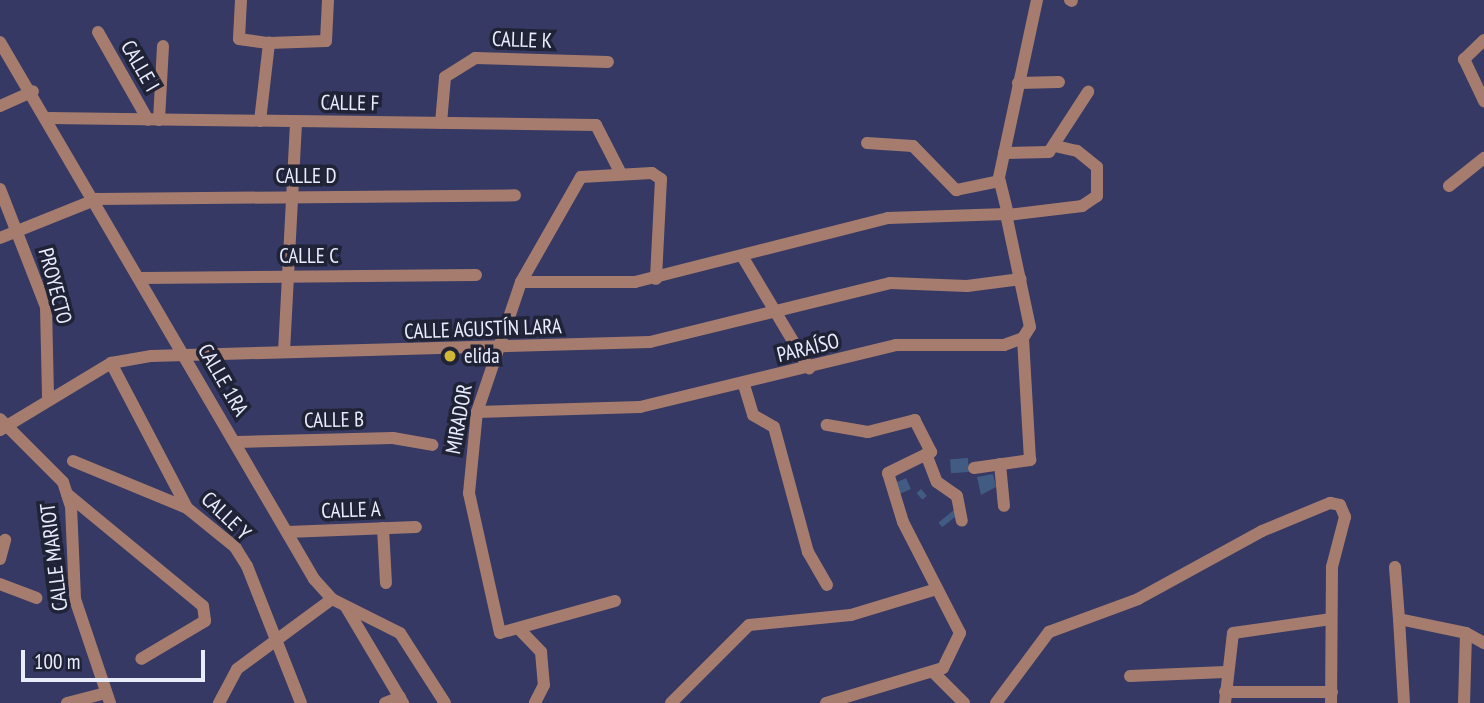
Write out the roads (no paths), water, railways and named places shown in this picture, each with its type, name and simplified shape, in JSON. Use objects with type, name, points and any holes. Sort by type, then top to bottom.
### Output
[{"type":"street","points":[[241,0],[239,39],[269,43],[326,41],[328,0]]},
{"type":"street","points":[[974,467],[1031,459],[1023,338],[1030,322],[1009,216],[999,181],[1037,0]]},
{"type":"street","name":"CALLE I","points":[[98,32],[154,120]]},
{"type":"street","points":[[1484,40],[1464,59],[1484,101]]},
{"type":"street","name":"CALLE 1RA","points":[[0,42],[33,91],[97,199],[287,532],[332,599],[400,633],[445,703]]},
{"type":"street","points":[[260,121],[269,43]]},
{"type":"street","points":[[154,120],[163,46]]},
{"type":"street","name":"CALLE K","points":[[441,123],[445,77],[475,58],[608,62]]},
{"type":"street","points":[[1018,83],[1059,82]]},
{"type":"street","points":[[0,106],[33,91]]},
{"type":"street","points":[[1004,153],[1045,153],[1055,146],[1088,92]]},
{"type":"street","name":"CALLE F","points":[[49,118],[596,125],[620,172]]},
{"type":"street","points":[[284,352],[285,275],[293,252],[296,121]]},
{"type":"street","points":[[867,143],[913,146],[956,190],[999,181]]},
{"type":"street","points":[[521,282],[656,279],[892,217],[1009,216],[1083,206],[1097,196],[1097,167],[1077,151],[1055,146]]},
{"type":"street","points":[[1449,186],[1484,158]]},
{"type":"street","name":"MIRADOR","points":[[519,629],[500,632],[469,493],[477,412],[494,349],[521,282],[581,177],[620,172],[652,173],[665,192],[656,279]]},
{"type":"street","name":"PROYECTO","points":[[0,189],[19,230],[46,307],[48,397]]},
{"type":"street","name":"CALLE D","points":[[97,199],[293,195],[515,195]]},
{"type":"street","points":[[0,238],[97,199]]},
{"type":"street","points":[[742,256],[809,368]]},
{"type":"street","name":"CALLE C","points":[[141,278],[476,275]]},
{"type":"street","name":"CALLE AGUSTÍN LARA","points":[[1,426],[111,363],[186,354],[494,349],[663,340],[898,282],[967,286],[1021,279]]},
{"type":"street","name":"PARAÍSO","points":[[477,412],[627,409],[744,385],[900,345],[972,350],[1023,338]]},
{"type":"street","name":"CALLE Y","points":[[111,363],[187,508],[247,566],[301,703]]},
{"type":"street","points":[[744,385],[754,415],[775,429],[808,551],[827,585]]},
{"type":"street","points":[[826,703],[943,668],[960,633],[954,612],[934,590],[888,473],[931,450],[914,420],[868,432],[827,425]]},
{"type":"street","name":"CALLE MARIOT","points":[[1,426],[51,466],[67,494],[75,599],[108,698]]},
{"type":"street","name":"CALLE B","points":[[236,442],[393,438],[432,445]]},
{"type":"street","points":[[926,454],[937,482],[957,496],[962,521]]},
{"type":"street","points":[[73,460],[187,508]]},
{"type":"street","points":[[1000,464],[1004,506]]},
{"type":"street","points":[[67,494],[203,606],[205,621],[141,659]]},
{"type":"street","points":[[996,703],[1049,632],[1138,599],[1262,531],[1330,503],[1340,505],[1345,517],[1332,568],[1331,698],[1225,697],[1227,640],[1241,629],[1331,619]]},
{"type":"street","name":"CALLE A","points":[[287,532],[416,527]]},
{"type":"street","points":[[383,528],[386,583]]},
{"type":"street","points":[[0,559],[5,540]]},
{"type":"street","points":[[1395,567],[1404,703]]},
{"type":"street","points":[[0,584],[36,598]]},
{"type":"street","points":[[671,703],[749,625],[851,615],[934,590]]},
{"type":"street","points":[[219,703],[237,669],[332,599]]},
{"type":"street","points":[[535,703],[544,685],[541,652],[519,629],[615,601]]},
{"type":"street","points":[[345,606],[401,700],[385,703]]},
{"type":"street","points":[[1399,619],[1466,633],[1484,643]]},
{"type":"street","points":[[1464,703],[1466,633]]},
{"type":"street","points":[[933,672],[964,703]]},
{"type":"street","points":[[1130,676],[1225,672]]},
{"type":"street","points":[[67,703],[108,698]]},
{"type":"place","name":"elida","points":[[450,356]]}]
